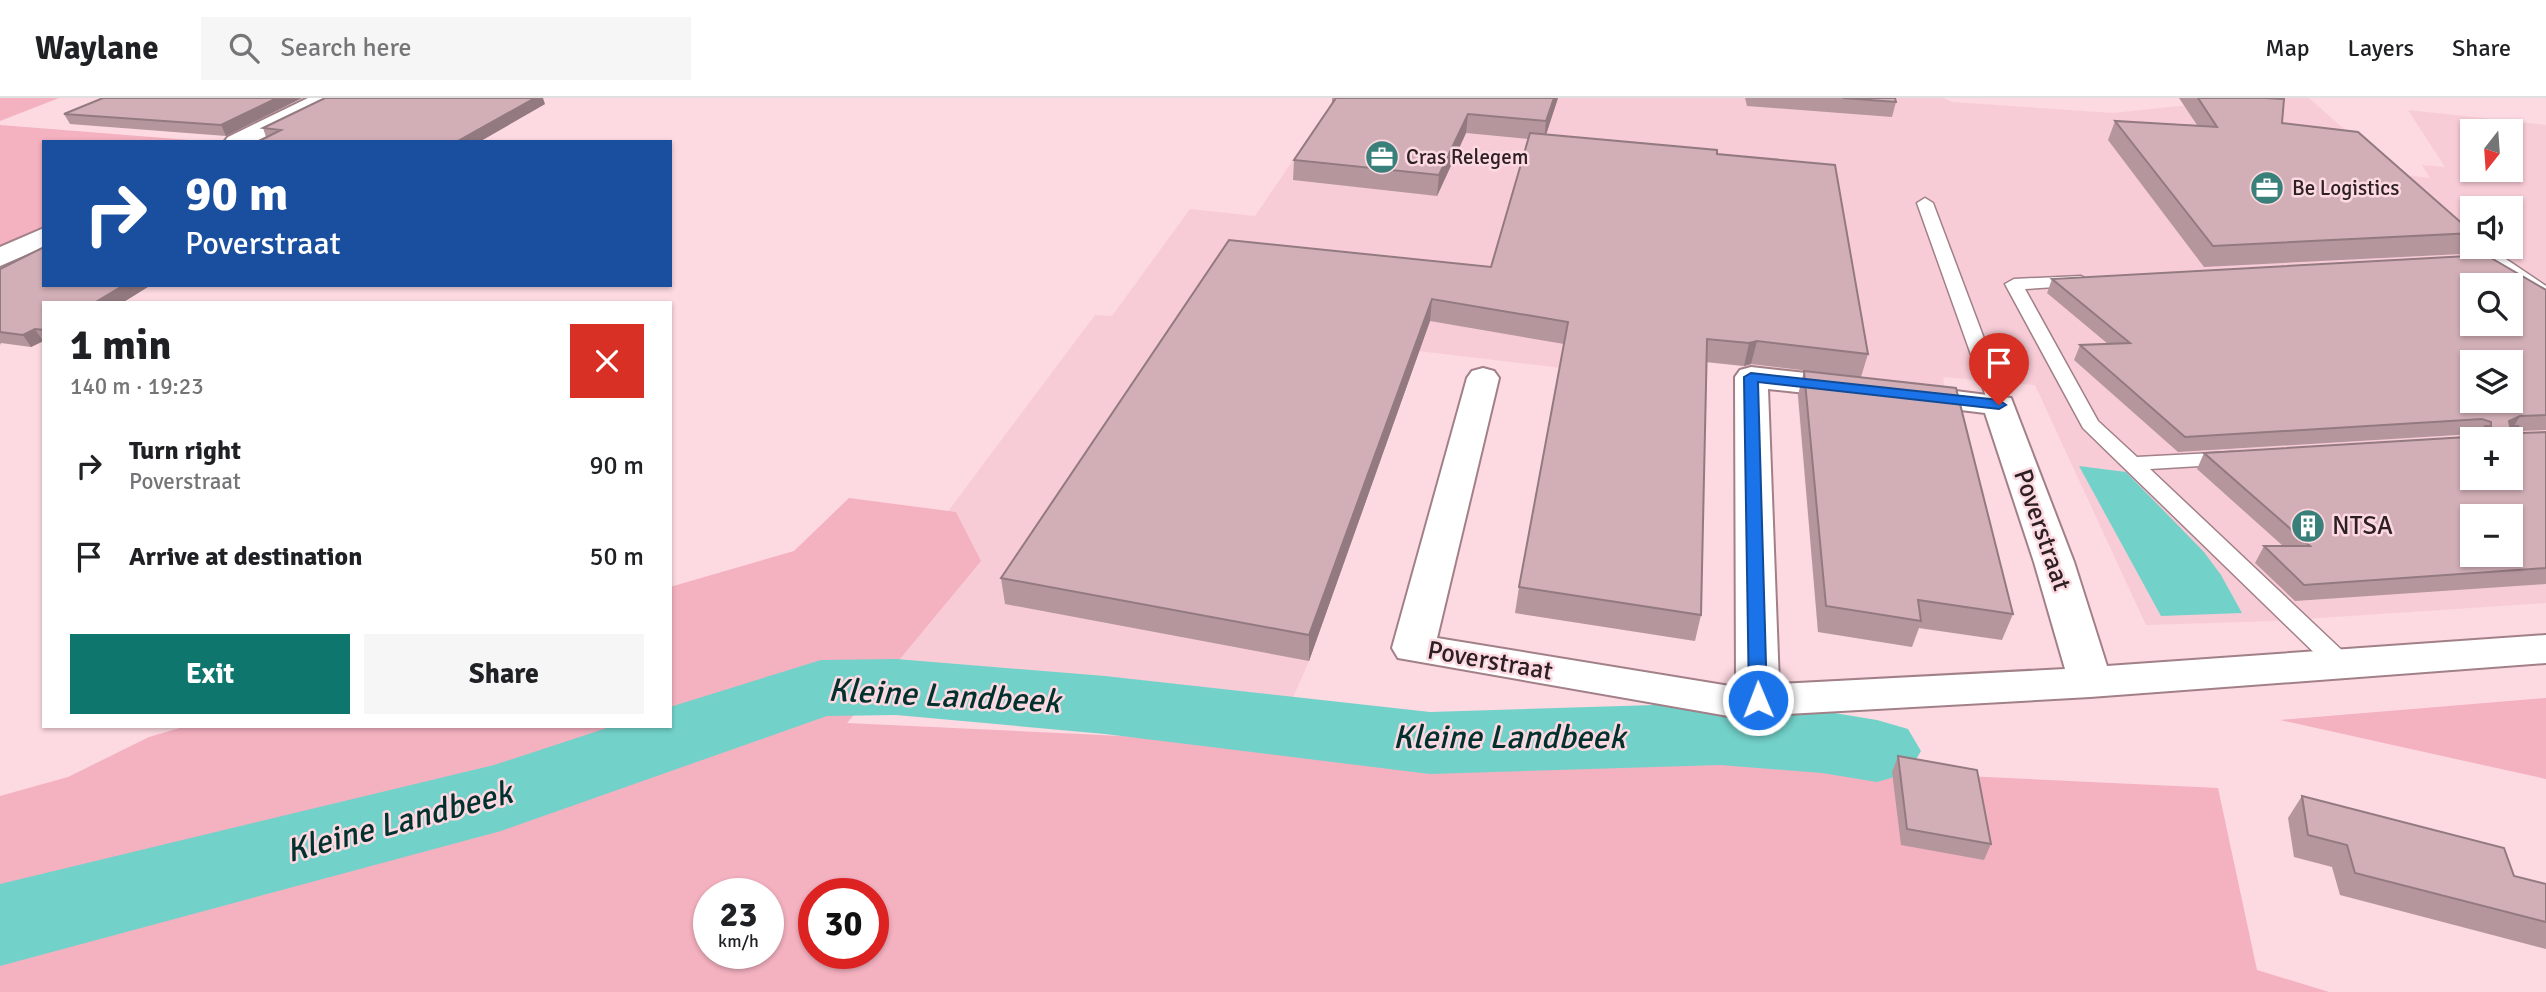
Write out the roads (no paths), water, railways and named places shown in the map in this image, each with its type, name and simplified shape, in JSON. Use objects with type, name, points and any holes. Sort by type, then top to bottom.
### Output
[{"type":"street","points":[[240,140],[326,98]]},
{"type":"street","points":[[0,258],[42,237]]},
{"type":"street","points":[[1758,700],[1751,377],[1999,405]]},
{"type":"street","name":"Poverstraat","points":[[1483,379],[1413,648],[1734,702],[2090,682],[2546,649]]},
{"type":"street","name":"Poverstraat","points":[[1999,405],[2057,572],[2090,682]]},
{"type":"lane","points":[[1926,203],[1999,405]]},
{"type":"lane","points":[[2445,262],[2500,260],[2546,294]]},
{"type":"lane","points":[[2097,280],[2014,284],[2090,424],[2339,662]]},
{"type":"lane","points":[[2131,464],[2254,456]]},
{"type":"water","points":[[2079,466],[2126,472],[2204,552],[2221,575],[2242,613],[2161,616]]},
{"type":"waterway","name":"Kleine Landbeek","points":[[0,925],[501,797],[821,688],[896,687],[1105,705],[1430,743],[1720,734],[1822,742],[1877,751]]},
{"type":"place","name":"Cras Relegem","points":[[1382,157]]},
{"type":"place","name":"Be Logistics","points":[[2267,188]]},
{"type":"place","name":"NTSA","points":[[2308,526]]}]
